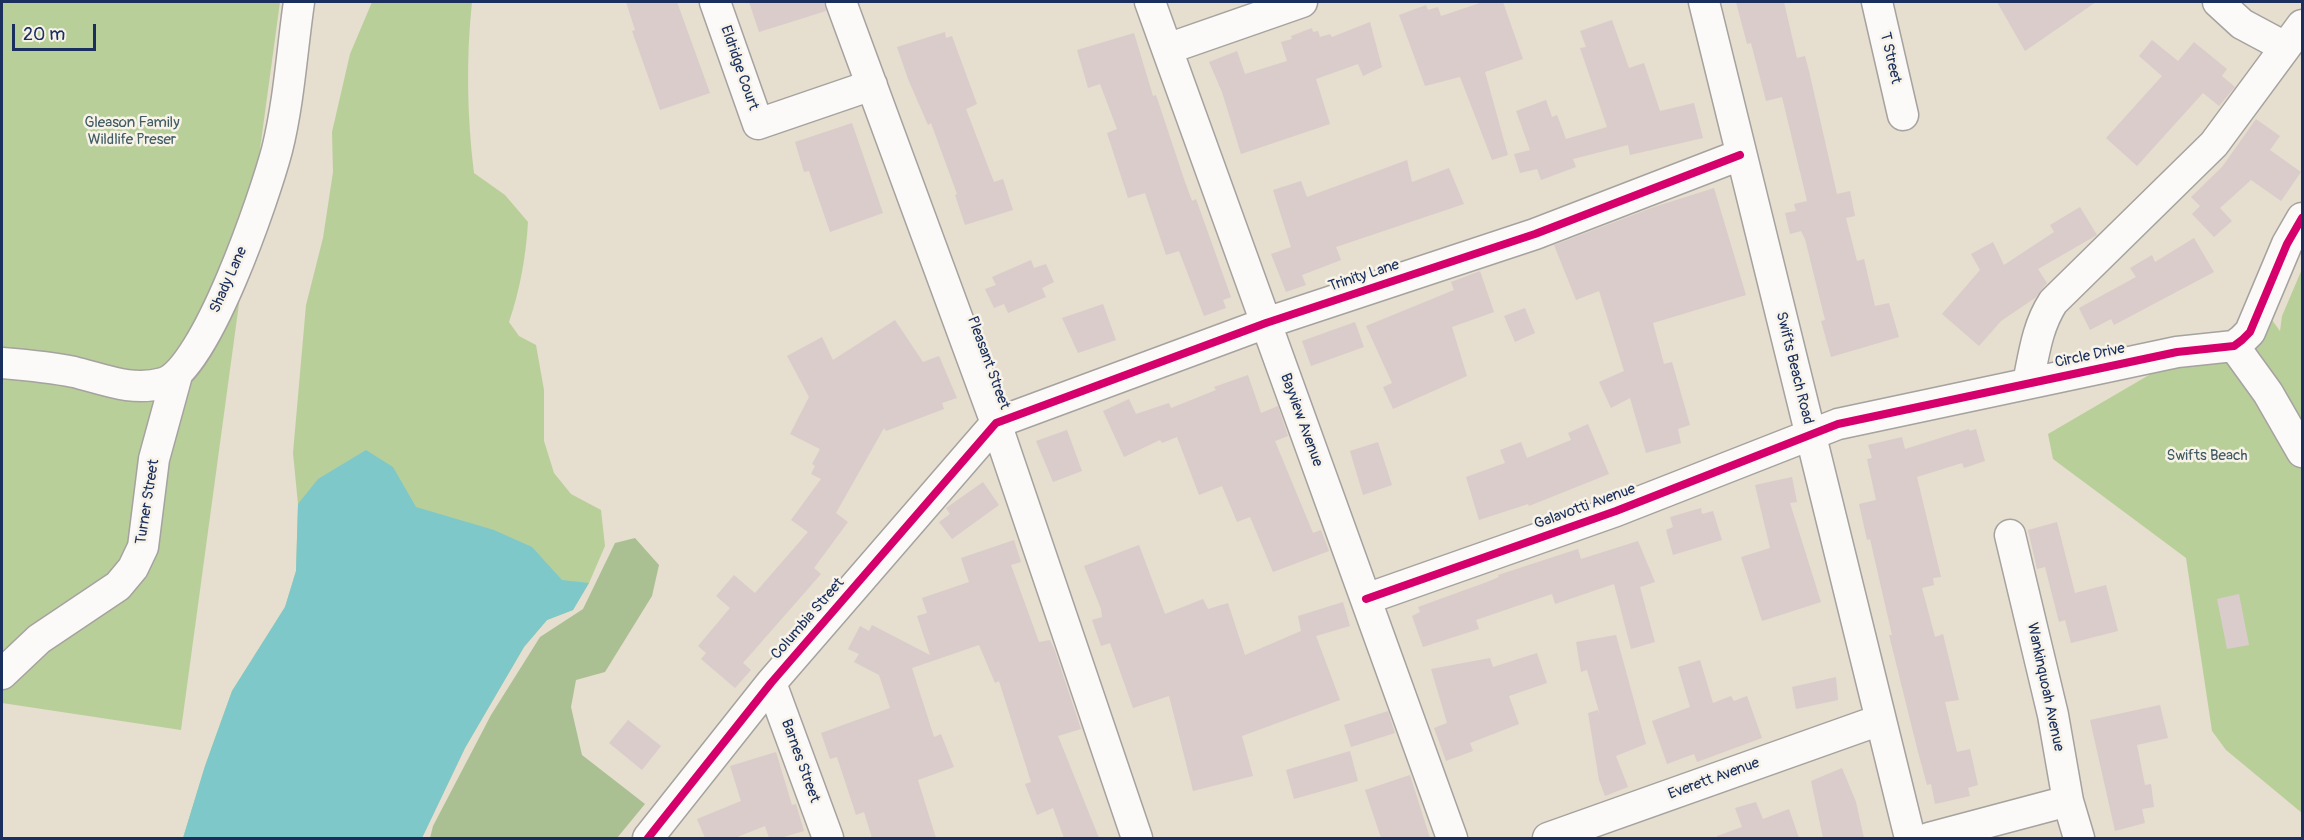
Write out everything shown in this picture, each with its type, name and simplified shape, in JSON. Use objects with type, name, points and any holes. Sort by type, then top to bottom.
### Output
[{"type":"street","name":"Shady Lane","points":[[177,375],[203,337],[260,211],[278,148],[298,2]]},
{"type":"street","name":"Eldridge Court","points":[[715,2],[758,124],[872,85]]},
{"type":"street","name":"Pleasant Street","points":[[842,2],[996,423],[1137,838]]},
{"type":"street","name":"Bayview Avenue","points":[[1150,2],[1452,838]]},
{"type":"street","points":[[1167,49],[1302,2]]},
{"type":"street","name":"Swifts Beach Road","points":[[1704,2],[1910,838]]},
{"type":"street","name":"T Street","points":[[1877,2],[1903,115]]},
{"type":"street","points":[[2218,2],[2242,24],[2294,36]]},
{"type":"street","name":"Circle Drive","points":[[2028,383],[2036,340],[2043,318],[2053,302],[2214,144],[2294,36]]},
{"type":"street","name":"Trinity Lane","points":[[996,423],[1266,323],[1535,234],[1740,155]]},
{"type":"street","points":[[2302,218],[2275,269],[2250,332],[2234,346],[2268,393],[2302,452]]},
{"type":"street","name":"Circle Drive","points":[[1811,435],[1838,424],[2028,383],[2196,349],[2234,346]]},
{"type":"street","points":[[2,363],[43,367],[128,385],[152,386],[177,375]]},
{"type":"street","name":"Turner Street","points":[[2,674],[33,643],[118,586],[133,568],[143,547],[154,459],[177,375]]},
{"type":"street","name":"Columbia Street","points":[[648,838],[771,683],[996,423]]},
{"type":"street","name":"Galavotti Avenue","points":[[1366,599],[1616,511],[1811,435]]},
{"type":"street","name":"Wankinquoah Avenue","points":[[2010,535],[2053,715],[2068,801],[2079,838]]},
{"type":"street","name":"Barnes Street","points":[[771,683],[828,838]]},
{"type":"street","name":"Everett Avenue","points":[[1548,838],[1881,720]]},
{"type":"street","points":[[1929,838],[2068,801]]},
{"type":"green space","name":"Gleason Family Wildlife Preser","points":[[2,2],[280,2],[181,730],[2,703]]},
{"type":"green space","points":[[372,2],[472,2],[468,88],[474,173],[505,195],[528,222],[522,273],[509,322],[519,336],[536,345],[544,390],[544,441],[554,473],[571,494],[601,510],[605,546],[589,583],[573,610],[547,620],[524,647],[465,748],[422,838],[183,838],[205,766],[232,691],[285,607],[296,571],[298,504],[293,453],[306,305],[323,238],[333,172],[332,132],[350,54]]},
{"type":"green space","name":"Swifts Beach","points":[[2302,269],[2302,813],[2226,750],[2212,731],[2186,558],[2053,459],[2048,434],[2161,368],[2264,332],[2272,320],[2280,331],[2282,316]]},
{"type":"green space","points":[[635,538],[659,565],[652,596],[605,672],[576,680],[571,707],[582,755],[645,804],[617,838],[430,838],[433,826],[491,715],[540,637],[583,609],[615,543]]},
{"type":"water","points":[[366,450],[393,467],[416,507],[494,530],[532,547],[562,580],[589,583],[573,610],[547,620],[524,647],[465,748],[422,838],[183,838],[205,766],[232,691],[285,607],[296,571],[298,504],[318,479]]},
{"type":"building","points":[[626,2],[677,2],[710,93],[660,110],[632,31],[635,30]]},
{"type":"building","points":[[749,2],[824,2],[826,11],[759,32]]},
{"type":"building","points":[[1483,2],[1503,2],[1523,59],[1485,72],[1508,155],[1492,160],[1460,77],[1425,86],[1399,15],[1426,5],[1428,10],[1438,7],[1441,16]]},
{"type":"building","points":[[1736,2],[1784,2],[1797,58],[1805,56],[1837,194],[1850,191],[1855,216],[1846,218],[1857,261],[1864,259],[1875,306],[1889,303],[1899,337],[1831,357],[1821,321],[1825,320],[1805,239],[1801,231],[1790,234],[1785,213],[1796,211],[1794,204],[1807,201],[1782,97],[1766,101],[1751,43],[1747,44]]},
{"type":"building","points":[[1997,2],[2096,2],[2025,51]]},
{"type":"building","points":[[1612,20],[1629,68],[1644,63],[1660,111],[1694,103],[1703,138],[1630,155],[1628,145],[1573,159],[1576,167],[1541,180],[1537,169],[1520,173],[1514,154],[1530,150],[1516,111],[1546,100],[1552,117],[1557,115],[1566,139],[1607,127],[1580,48],[1586,47],[1580,31]]},
{"type":"building","points":[[1370,22],[1382,67],[1363,76],[1358,64],[1316,79],[1330,124],[1241,154],[1222,92],[1209,62],[1237,51],[1245,74],[1287,61],[1281,42],[1292,39],[1291,36],[1312,28],[1313,32],[1318,31],[1320,37],[1330,34],[1332,37]]},
{"type":"building","points":[[945,32],[946,38],[952,36],[977,104],[966,109],[994,182],[1003,179],[1013,210],[965,225],[955,195],[957,194],[931,123],[928,125],[897,47]]},
{"type":"building","points":[[1134,33],[1153,96],[1156,95],[1192,201],[1196,199],[1231,297],[1223,300],[1226,308],[1204,316],[1179,251],[1166,255],[1145,193],[1128,198],[1107,133],[1117,129],[1100,84],[1088,88],[1077,50]]},
{"type":"building","points":[[2152,40],[2178,61],[2194,42],[2227,69],[2222,76],[2235,87],[2219,106],[2203,93],[2137,166],[2106,138],[2162,76],[2139,56]]},
{"type":"building","points":[[2256,119],[2280,136],[2270,150],[2301,172],[2281,201],[2251,180],[2220,208],[2232,221],[2214,237],[2192,214],[2200,206],[2191,197],[2222,167]]},
{"type":"building","points":[[852,123],[883,213],[830,232],[809,171],[804,172],[795,142]]},
{"type":"building","points":[[1407,160],[1412,182],[1449,168],[1464,204],[1336,247],[1341,260],[1302,275],[1306,285],[1286,292],[1271,254],[1291,247],[1273,190],[1301,181],[1307,197]]},
{"type":"building","points":[[1714,188],[1746,295],[1653,323],[1664,364],[1672,362],[1690,425],[1678,429],[1681,443],[1646,453],[1630,398],[1611,408],[1599,382],[1624,371],[1599,291],[1576,300],[1554,245],[1654,207]]},
{"type":"building","points":[[2080,207],[2097,235],[2038,269],[2047,283],[2035,298],[2001,321],[1979,346],[1942,314],[1980,270],[1971,254],[1993,242],[2004,265],[2054,232],[2050,225]]},
{"type":"building","points":[[2194,238],[2214,272],[2114,325],[2111,319],[2090,330],[2079,308],[2136,277],[2130,268],[2152,255],[2155,262]]},
{"type":"building","points":[[1031,260],[1034,268],[1046,264],[1054,282],[1042,288],[1046,297],[1008,313],[1004,304],[994,308],[985,289],[996,285],[992,277]]},
{"type":"building","points":[[1480,271],[1494,312],[1452,327],[1467,376],[1393,409],[1383,387],[1392,383],[1366,326],[1454,290],[1451,282]]},
{"type":"building","points":[[1103,304],[1116,340],[1078,353],[1062,318]]},
{"type":"building","points":[[1525,308],[1535,333],[1515,342],[1504,316]]},
{"type":"building","points":[[895,320],[923,362],[939,356],[957,398],[942,403],[944,409],[886,431],[884,428],[836,513],[848,522],[814,568],[821,574],[743,663],[751,670],[735,688],[701,659],[706,653],[698,646],[730,608],[716,596],[734,575],[755,593],[808,532],[791,520],[821,479],[811,474],[815,466],[812,464],[820,449],[790,434],[809,397],[787,356],[822,337],[833,360]]},
{"type":"building","points":[[1355,322],[1364,347],[1311,366],[1302,341]]},
{"type":"building","points":[[1248,375],[1261,413],[1278,406],[1288,436],[1275,441],[1313,533],[1321,530],[1329,551],[1273,572],[1250,517],[1237,522],[1222,486],[1199,495],[1177,437],[1162,443],[1160,440],[1124,457],[1103,411],[1129,399],[1136,414],[1169,403],[1171,408],[1216,390],[1214,387]]},
{"type":"building","points":[[1588,424],[1609,474],[1529,506],[1528,504],[1479,520],[1466,477],[1505,463],[1500,450],[1521,442],[1527,458],[1571,440],[1568,433]]},
{"type":"building","points":[[1969,429],[1970,431],[1976,429],[1985,461],[1964,468],[1962,463],[1917,477],[1941,577],[1933,578],[1934,585],[1922,588],[1935,637],[1943,634],[1959,700],[1945,702],[1957,752],[1970,749],[1978,785],[1968,788],[1970,796],[1935,804],[1931,784],[1927,785],[1918,752],[1889,635],[1892,635],[1870,539],[1867,540],[1859,504],[1876,500],[1867,459],[1872,458],[1868,445],[1902,437],[1905,449]]},
{"type":"building","points":[[1067,430],[1082,471],[1053,482],[1036,441]]},
{"type":"building","points":[[1378,442],[1392,485],[1363,495],[1350,451]]},
{"type":"building","points":[[1792,477],[1797,502],[1790,503],[1821,602],[1762,621],[1741,557],[1770,548],[1755,485]]},
{"type":"building","points":[[983,482],[999,505],[952,539],[939,522],[950,514],[946,508]]},
{"type":"building","points":[[1701,508],[1702,514],[1713,511],[1722,540],[1673,555],[1666,530],[1673,527],[1670,517]]},
{"type":"building","points":[[2057,522],[2075,593],[2106,585],[2118,631],[2071,643],[2065,620],[2059,622],[2045,567],[2037,569],[2028,530]]},
{"type":"building","points":[[1014,540],[1021,562],[1011,565],[1039,642],[1050,640],[1055,651],[1081,729],[1058,736],[1099,838],[1064,838],[1053,808],[1037,815],[1025,784],[1031,782],[999,681],[995,683],[979,645],[912,668],[934,737],[941,734],[954,767],[918,780],[936,838],[872,838],[864,812],[856,815],[837,757],[830,759],[821,733],[890,708],[879,675],[854,662],[859,654],[848,649],[860,626],[869,631],[872,625],[930,655],[917,616],[927,613],[922,598],[969,582],[961,558]]},
{"type":"building","points":[[1638,541],[1655,582],[1640,587],[1655,642],[1631,649],[1614,584],[1555,604],[1552,594],[1476,620],[1479,629],[1423,647],[1412,616],[1420,612],[1418,607],[1487,582],[1499,577],[1498,575],[1578,549],[1581,559]]},
{"type":"building","points":[[1139,545],[1165,614],[1203,599],[1208,609],[1228,603],[1245,655],[1301,631],[1298,616],[1343,602],[1350,626],[1316,636],[1340,700],[1242,736],[1253,776],[1193,791],[1169,696],[1133,708],[1110,643],[1101,646],[1092,620],[1102,617],[1101,609],[1084,566]]},
{"type":"building","points":[[2239,594],[2249,645],[2227,649],[2217,599]]},
{"type":"building","points":[[1616,635],[1646,744],[1616,756],[1628,787],[1605,796],[1599,780],[1588,713],[1598,710],[1600,715],[1587,670],[1581,672],[1576,642]]},
{"type":"building","points":[[1537,653],[1547,683],[1509,696],[1519,724],[1470,743],[1473,751],[1446,761],[1434,728],[1447,723],[1431,669],[1490,658],[1493,667]]},
{"type":"building","points":[[1700,660],[1713,703],[1731,696],[1734,701],[1747,696],[1762,738],[1697,762],[1694,754],[1667,764],[1652,721],[1690,707],[1678,667]]},
{"type":"building","points":[[1836,677],[1838,700],[1796,709],[1792,687]]},
{"type":"building","points":[[2160,705],[2168,738],[2137,745],[2145,785],[2151,784],[2154,807],[2142,809],[2145,823],[2115,831],[2090,720]]},
{"type":"building","points":[[1388,711],[1395,733],[1351,747],[1344,725]]},
{"type":"building","points":[[628,720],[661,746],[642,770],[609,743]]},
{"type":"building","points":[[1350,751],[1358,781],[1294,799],[1286,770]]},
{"type":"building","points":[[776,752],[792,805],[796,804],[804,831],[780,838],[769,838],[765,826],[735,838],[705,838],[697,819],[741,801],[730,766]]},
{"type":"building","points":[[1842,768],[1856,802],[1864,838],[1823,838],[1811,781]]},
{"type":"building","points":[[1410,775],[1430,838],[1381,838],[1365,790]]},
{"type":"building","points":[[1756,802],[1763,819],[1789,809],[1799,838],[1717,838],[1717,836],[1742,827],[1735,808]]},
{"type":"cycle path","points":[[648,838],[771,683],[996,423],[1266,323],[1535,234],[1740,155]]},
{"type":"cycle path","points":[[1366,599],[1616,511],[1838,424],[2177,352],[2234,346],[2250,332],[2287,244],[2302,218]]}]
